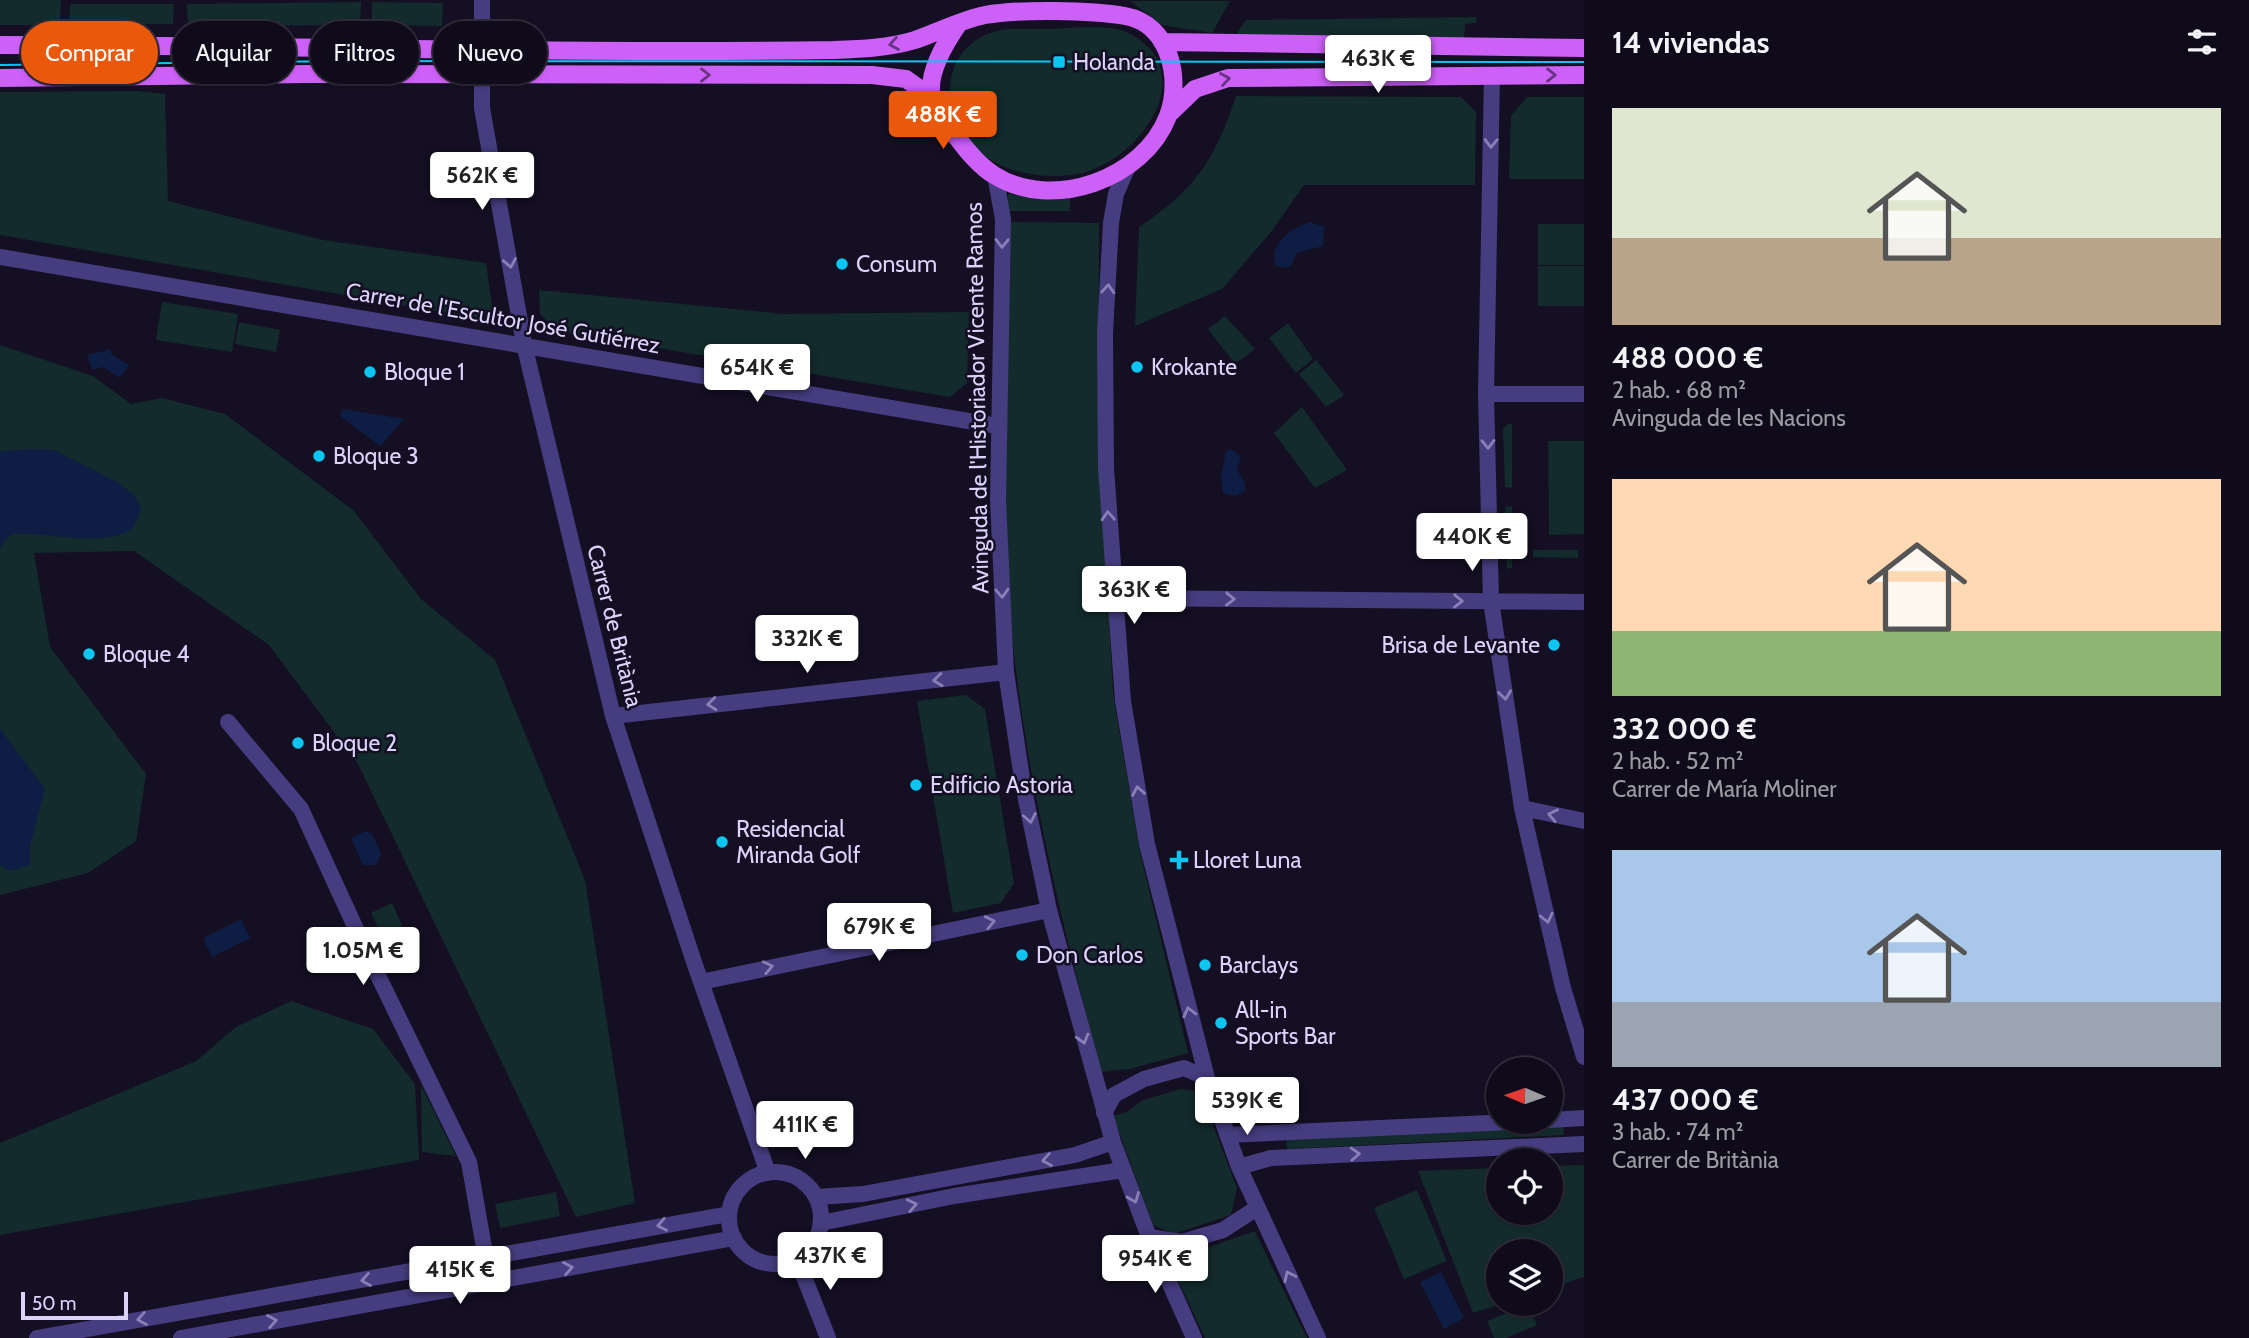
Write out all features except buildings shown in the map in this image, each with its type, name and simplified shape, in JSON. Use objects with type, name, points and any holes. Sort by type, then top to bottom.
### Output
[{"type":"main road","points":[[547,50],[872,48],[911,41],[959,23],[995,14],[1056,6],[1129,16],[1162,42],[1175,71],[1169,114]]},
{"type":"main road","points":[[931,97],[934,76],[944,46],[959,23]]},
{"type":"main road","points":[[1162,42],[1584,48]]},
{"type":"main road","points":[[0,45],[433,50]]},
{"type":"main road","points":[[0,78],[433,75]]},
{"type":"main road","points":[[547,75],[872,75],[906,79],[931,97],[947,126],[995,175],[1033,189],[1063,190],[1099,181],[1128,166],[1153,142],[1169,114],[1195,89],[1228,78],[1584,75]]},
{"type":"street","name":"Carrer de Britània","points":[[482,0],[482,21]]},
{"type":"street","points":[[1492,75],[1486,394],[1491,601],[1522,808],[1563,988],[1584,1057]]},
{"type":"street","name":"Carrer de Britània","points":[[481,84],[482,108],[523,344],[613,716],[701,982],[768,1172]]},
{"type":"street","points":[[1128,166],[1116,194],[1111,223],[1105,334],[1106,468],[1113,597],[1123,701],[1147,844],[1207,1078],[1239,1167],[1318,1338]]},
{"type":"street","name":"Avinguda de l'Historiador Vicente Ramos","points":[[995,175],[1003,219],[998,500],[1006,672],[1023,785],[1049,910],[1104,1113],[1149,1237],[1194,1338]]},
{"type":"street","name":"Carrer de l'Escultor José Gutiérrez","points":[[0,257],[998,426]]},
{"type":"street","points":[[1486,394],[1584,394]]},
{"type":"street","points":[[1113,597],[1584,602]]},
{"type":"street","points":[[613,716],[1006,672]]},
{"type":"street","points":[[228,722],[302,809],[368,955],[469,1161],[486,1259]]},
{"type":"street","points":[[1522,808],[1584,821]]},
{"type":"street","points":[[701,982],[1049,910]]},
{"type":"street","points":[[1104,1113],[1114,1095],[1144,1079],[1184,1068],[1207,1078]]},
{"type":"street","points":[[1563,1119],[1584,1118]]},
{"type":"street","points":[[1227,1135],[1486,1123]]},
{"type":"street","points":[[816,1197],[863,1194],[1075,1155],[1113,1142]]},
{"type":"street","points":[[1239,1167],[1271,1158],[1584,1144]]},
{"type":"street","points":[[821,1223],[954,1196],[1123,1170]]},
{"type":"street","points":[[768,1172],[796,1177],[816,1197],[821,1223],[809,1250],[797,1259],[783,1264],[768,1264],[742,1251],[734,1238],[729,1214],[733,1199],[742,1186],[768,1172]]},
{"type":"street","points":[[1149,1237],[1182,1242],[1223,1230],[1257,1208]]},
{"type":"street","points":[[37,1338],[729,1214]]},
{"type":"street","points":[[181,1338],[734,1238]]},
{"type":"street","points":[[797,1259],[828,1338]]},
{"type":"green space","points":[[0,0],[61,0],[60,21],[21,21],[21,25],[0,25]]},
{"type":"green space","points":[[1130,1],[1230,1],[1212,33],[1162,25]]},
{"type":"green space","points":[[361,2],[360,21],[310,21],[310,25],[296,25],[296,21],[188,21],[187,4]]},
{"type":"green space","points":[[372,2],[443,3],[442,21],[433,21],[433,26],[419,26],[419,21],[372,21]]},
{"type":"green space","points":[[70,4],[174,4],[172,24],[158,24],[158,21],[69,21]]},
{"type":"green space","points":[[1477,17],[1476,23],[1465,24],[1464,39],[1235,36],[1246,20]]},
{"type":"green space","points":[[1096,27],[1124,31],[1149,47],[1161,68],[1162,91],[1154,114],[1140,136],[1120,154],[1097,168],[1060,176],[1013,170],[981,153],[966,138],[956,120],[951,101],[951,82],[955,65],[965,49],[981,37],[1002,30]]},
{"type":"green space","points":[[137,91],[165,94],[168,201],[323,240],[486,263],[494,321],[0,235],[0,92]]},
{"type":"green space","points":[[1236,96],[1461,97],[1476,112],[1475,185],[1304,185],[1271,232],[1222,289],[1135,326],[1139,227],[1175,200],[1201,172],[1220,138]]},
{"type":"green space","points":[[1527,97],[1584,97],[1584,179],[1509,179],[1511,116]]},
{"type":"green space","points":[[1008,194],[1050,200],[1070,198],[1070,211],[1007,211]]},
{"type":"green space","points":[[1007,222],[1099,223],[1098,408],[1113,694],[1140,852],[1188,1053],[1130,1069],[1101,1072],[1051,868],[1022,714],[1010,607],[1005,497]]},
{"type":"green space","points":[[1538,224],[1584,224],[1584,265],[1538,265]]},
{"type":"green space","points":[[1538,266],[1584,266],[1584,306],[1538,306]]},
{"type":"green space","points":[[539,290],[784,314],[969,312],[967,383],[950,397],[557,331],[540,314]]},
{"type":"green space","points":[[162,302],[238,314],[232,352],[156,340]]},
{"type":"green space","points":[[1225,316],[1255,349],[1235,364],[1208,329]]},
{"type":"green space","points":[[239,322],[280,330],[276,352],[235,344]]},
{"type":"green space","points":[[1288,323],[1313,359],[1296,373],[1269,338]]},
{"type":"green space","points":[[0,345],[93,376],[131,404],[162,398],[225,414],[354,511],[421,599],[495,660],[585,880],[635,1203],[576,1217],[358,764],[269,645],[134,551],[34,553],[50,647],[146,774],[136,841],[88,873],[0,895]]},
{"type":"green space","points":[[1316,360],[1344,395],[1326,407],[1299,374]]},
{"type":"green space","points":[[1302,407],[1347,470],[1315,488],[1274,433]]},
{"type":"green space","points":[[1512,424],[1512,488],[1505,487],[1503,429]]},
{"type":"green space","points":[[1548,441],[1584,441],[1584,534],[1549,535]]},
{"type":"green space","points":[[1512,506],[1512,568],[1507,569],[1505,507]]},
{"type":"green space","points":[[1533,550],[1578,550],[1578,558],[1533,557]]},
{"type":"green space","points":[[966,695],[985,709],[1014,883],[1001,903],[953,913],[917,701]]},
{"type":"green space","points":[[392,903],[412,947],[391,956],[371,913]]},
{"type":"green space","points":[[291,1001],[373,1029],[415,1084],[419,1160],[0,1235],[0,1143],[196,1061],[236,1027]]},
{"type":"green space","points":[[421,1085],[456,1156],[422,1152]]},
{"type":"green space","points":[[1180,1089],[1200,1091],[1237,1188],[1231,1215],[1174,1234],[1153,1225],[1113,1116],[1127,1112],[1141,1101]]},
{"type":"green space","points":[[1563,1126],[1564,1135],[1287,1149],[1286,1139],[1486,1130],[1486,1134],[1563,1134]]},
{"type":"green space","points":[[1584,1165],[1584,1277],[1563,1284],[1563,1239],[1486,1239],[1486,1309],[1473,1313],[1418,1171],[1486,1168],[1486,1225],[1563,1225],[1563,1166]]},
{"type":"green space","points":[[1417,1190],[1447,1261],[1404,1279],[1374,1208]]},
{"type":"green space","points":[[556,1192],[560,1216],[500,1228],[495,1204]]},
{"type":"green space","points":[[1255,1231],[1307,1338],[1205,1338],[1169,1261]]},
{"type":"green space","points":[[1499,1316],[1533,1316],[1537,1325],[1506,1338],[1494,1338],[1487,1321]]},
{"type":"water","points":[[1310,222],[1324,227],[1323,246],[1296,253],[1292,265],[1288,268],[1276,266],[1274,258],[1278,244],[1290,232]]},
{"type":"water","points":[[111,349],[111,354],[129,365],[120,378],[103,367],[92,370],[87,355]]},
{"type":"water","points":[[343,409],[404,419],[380,446],[340,416]]},
{"type":"water","points":[[1231,449],[1241,456],[1237,470],[1245,483],[1245,491],[1236,496],[1223,493],[1221,477],[1226,451]]},
{"type":"water","points":[[54,450],[117,482],[134,495],[141,509],[134,526],[121,534],[92,538],[12,534],[3,542],[0,550],[0,451]]},
{"type":"water","points":[[0,729],[45,789],[30,846],[30,865],[10,871],[0,865]]},
{"type":"water","points":[[366,831],[372,834],[381,854],[376,865],[363,865],[351,838]]},
{"type":"water","points":[[241,919],[250,938],[212,957],[203,938]]},
{"type":"water","points":[[1441,1272],[1464,1318],[1444,1329],[1420,1282]]},
{"type":"tram line","points":[[0,65],[352,61],[1584,62]]},
{"type":"place","name":"Holanda","points":[[1059,62]]},
{"type":"place","name":"Consum","points":[[842,264]]},
{"type":"place","name":"Krokante","points":[[1137,367]]},
{"type":"place","name":"Bloque 1","points":[[370,372]]},
{"type":"place","name":"Bloque 3","points":[[319,456]]},
{"type":"place","name":"Brisa de Levante","points":[[1554,645]]},
{"type":"place","name":"Bloque 4","points":[[89,654]]},
{"type":"place","name":"Bloque 2","points":[[298,743]]},
{"type":"place","name":"Edificio Astoria","points":[[916,785]]},
{"type":"place","name":"Residencial Miranda Golf","points":[[722,842]]},
{"type":"place","name":"Lloret Luna","points":[[1179,860]]},
{"type":"place","name":"Don Carlos","points":[[1022,955]]},
{"type":"place","name":"Barclays","points":[[1205,965]]},
{"type":"place","name":"All-in Sports Bar","points":[[1221,1023]]}]
